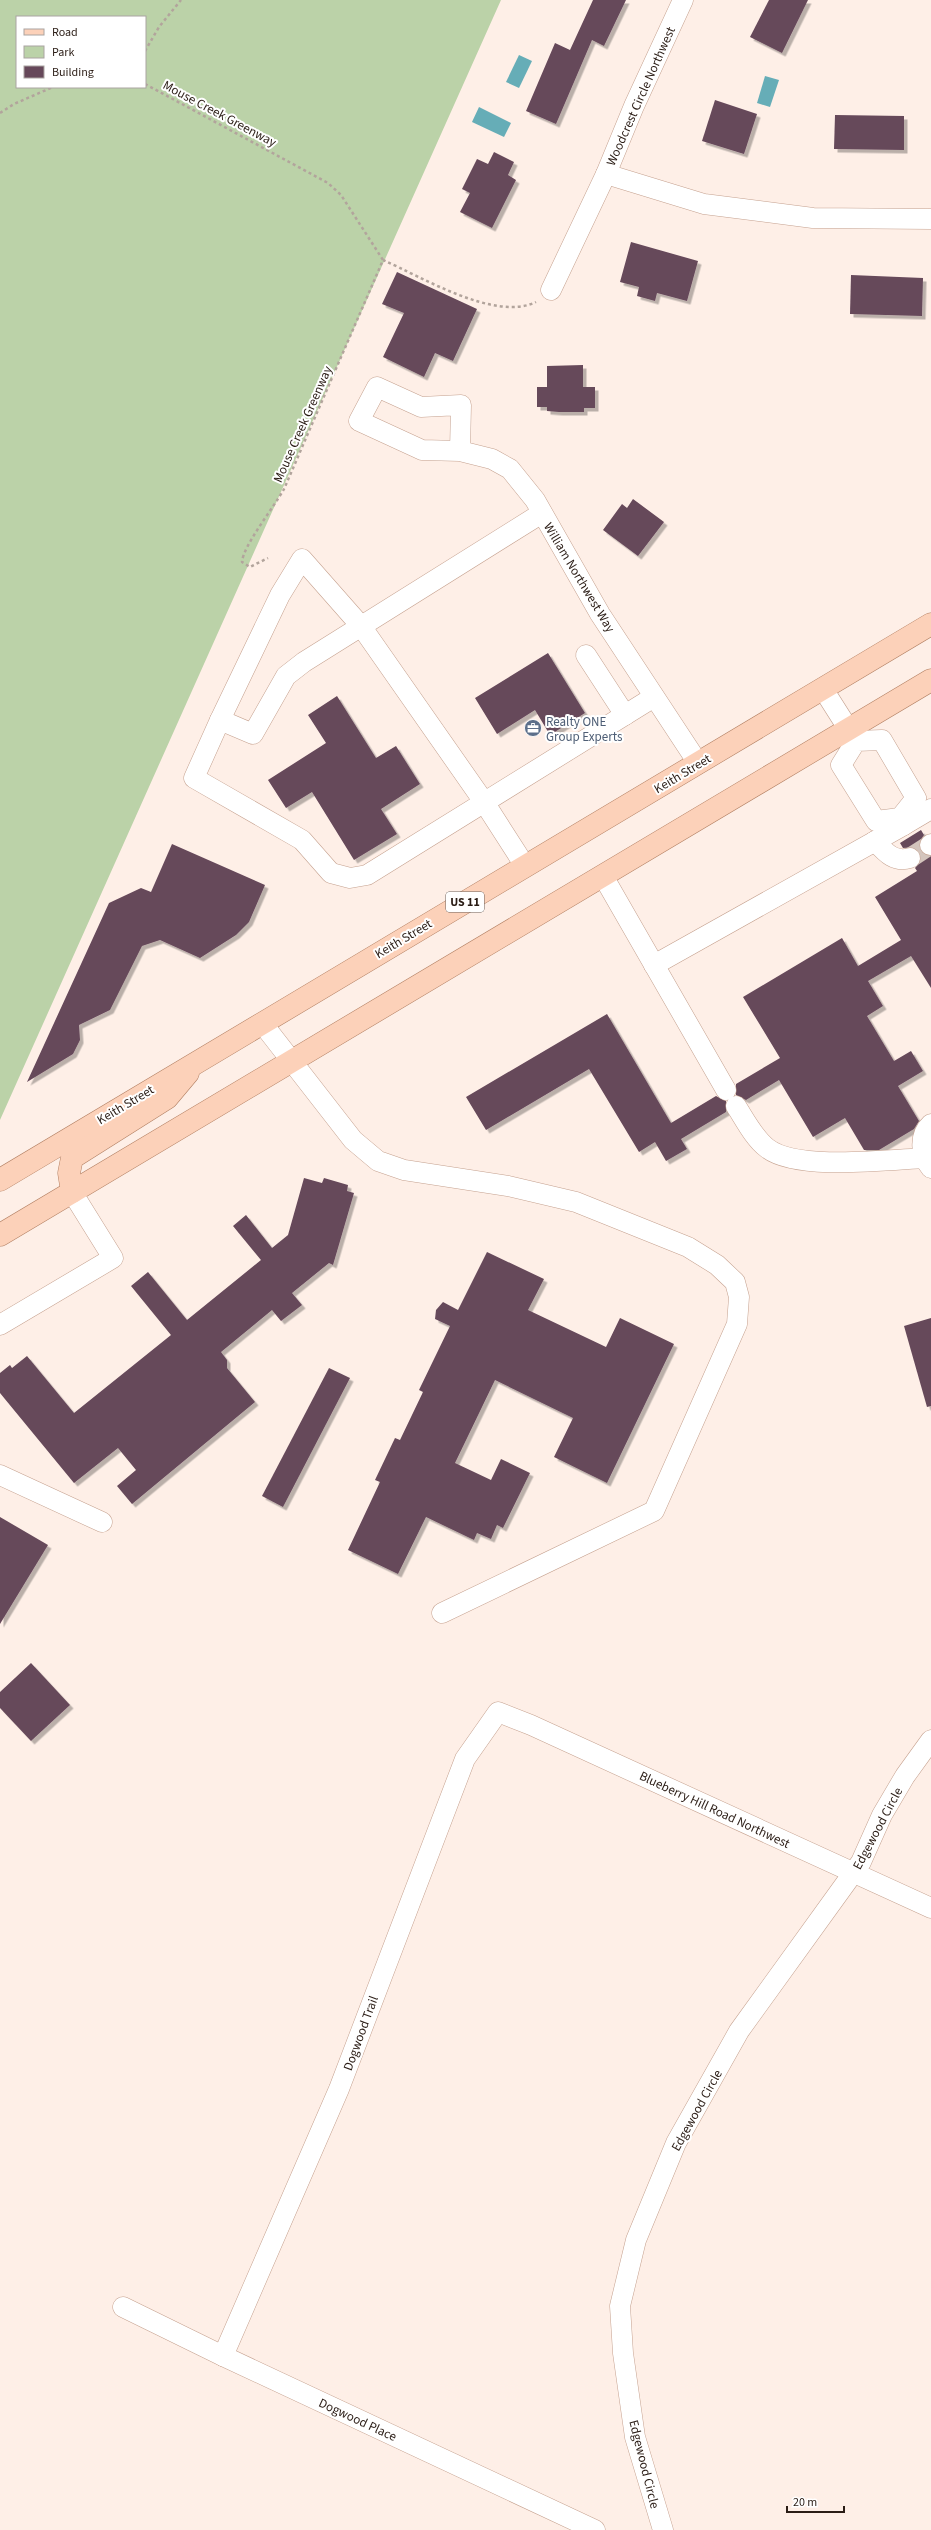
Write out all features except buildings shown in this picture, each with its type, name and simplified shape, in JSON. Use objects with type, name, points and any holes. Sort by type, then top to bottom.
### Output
[{"type":"main road","name":"Keith Street","points":[[0,1180],[931,624]]},
{"type":"main road","points":[[0,1236],[603,876],[852,735],[931,680]]},
{"type":"main road","points":[[72,1192],[69,1173],[72,1158],[167,1098],[197,1061]]},
{"type":"street","name":"Woodcrest Circle Northwest","points":[[683,0],[634,106],[606,174],[704,204],[813,218],[931,220]]},
{"type":"street","points":[[551,290],[606,174]]},
{"type":"street","name":"William Northwest Way","points":[[460,450],[462,405],[421,407],[377,387],[359,421],[422,450],[460,450],[492,459],[510,469],[542,513],[600,614],[698,763]]},
{"type":"street","points":[[220,720],[253,734],[286,676],[304,662],[542,513]]},
{"type":"street","points":[[525,866],[484,802],[361,626],[302,559],[280,595],[194,778],[302,840],[331,873],[350,878],[367,875],[484,802],[654,697]]},
{"type":"street","points":[[586,655],[625,715]]},
{"type":"street","points":[[823,689],[852,735],[882,740],[916,798],[902,822]]},
{"type":"street","points":[[852,735],[841,765],[876,821],[902,822]]},
{"type":"street","points":[[654,965],[875,841],[902,822],[931,808]]},
{"type":"street","points":[[875,841],[889,856],[902,860],[910,858]]},
{"type":"street","points":[[603,876],[731,1098],[749,1126],[767,1148],[779,1154],[813,1163],[929,1166],[922,1148],[924,1137],[931,1124]]},
{"type":"street","points":[[262,1023],[293,1060],[353,1140],[378,1161],[404,1170],[508,1186],[576,1202],[688,1247],[717,1265],[735,1282],[739,1297],[737,1324],[654,1511],[442,1613]]},
{"type":"street","points":[[0,1325],[113,1258],[72,1192]]},
{"type":"street","points":[[0,1475],[102,1522]]},
{"type":"street","name":"Blueberry Hill Road Northwest","points":[[498,1712],[531,1725],[931,1908]]},
{"type":"street","name":"Dogwood Trail","points":[[223,2356],[339,2089],[465,1759],[498,1712]]},
{"type":"street","name":"Edgewood Circle","points":[[662,2530],[635,2437],[623,2353],[620,2306],[636,2240],[676,2143],[739,2032],[854,1873],[861,1862],[882,1815],[905,1776],[931,1740]]},
{"type":"street","name":"Dogwood Place","points":[[122,2307],[223,2356],[595,2530]]},
{"type":"path","points":[[146,49],[159,27],[181,0]]},
{"type":"path","name":"Mouse Creek Greenway","points":[[146,85],[328,183],[341,195],[383,260],[284,489],[270,515],[246,548],[242,562],[250,567],[268,558]]},
{"type":"path","points":[[0,114],[14,104],[51,88]]},
{"type":"path","points":[[383,260],[450,290],[496,306],[514,309],[525,307],[551,290]]},
{"type":"green space","points":[[0,0],[501,0],[0,1120]]},
{"type":"water","points":[[519,55],[532,61],[519,88],[506,82]]},
{"type":"water","points":[[765,76],[779,80],[770,107],[757,103]]},
{"type":"water","points":[[479,107],[511,123],[504,137],[472,122]]},
{"type":"tunnel","points":[[910,858],[930,845]]},
{"type":"place","name":"Realty ONE Group Experts","points":[[533,728]]}]
